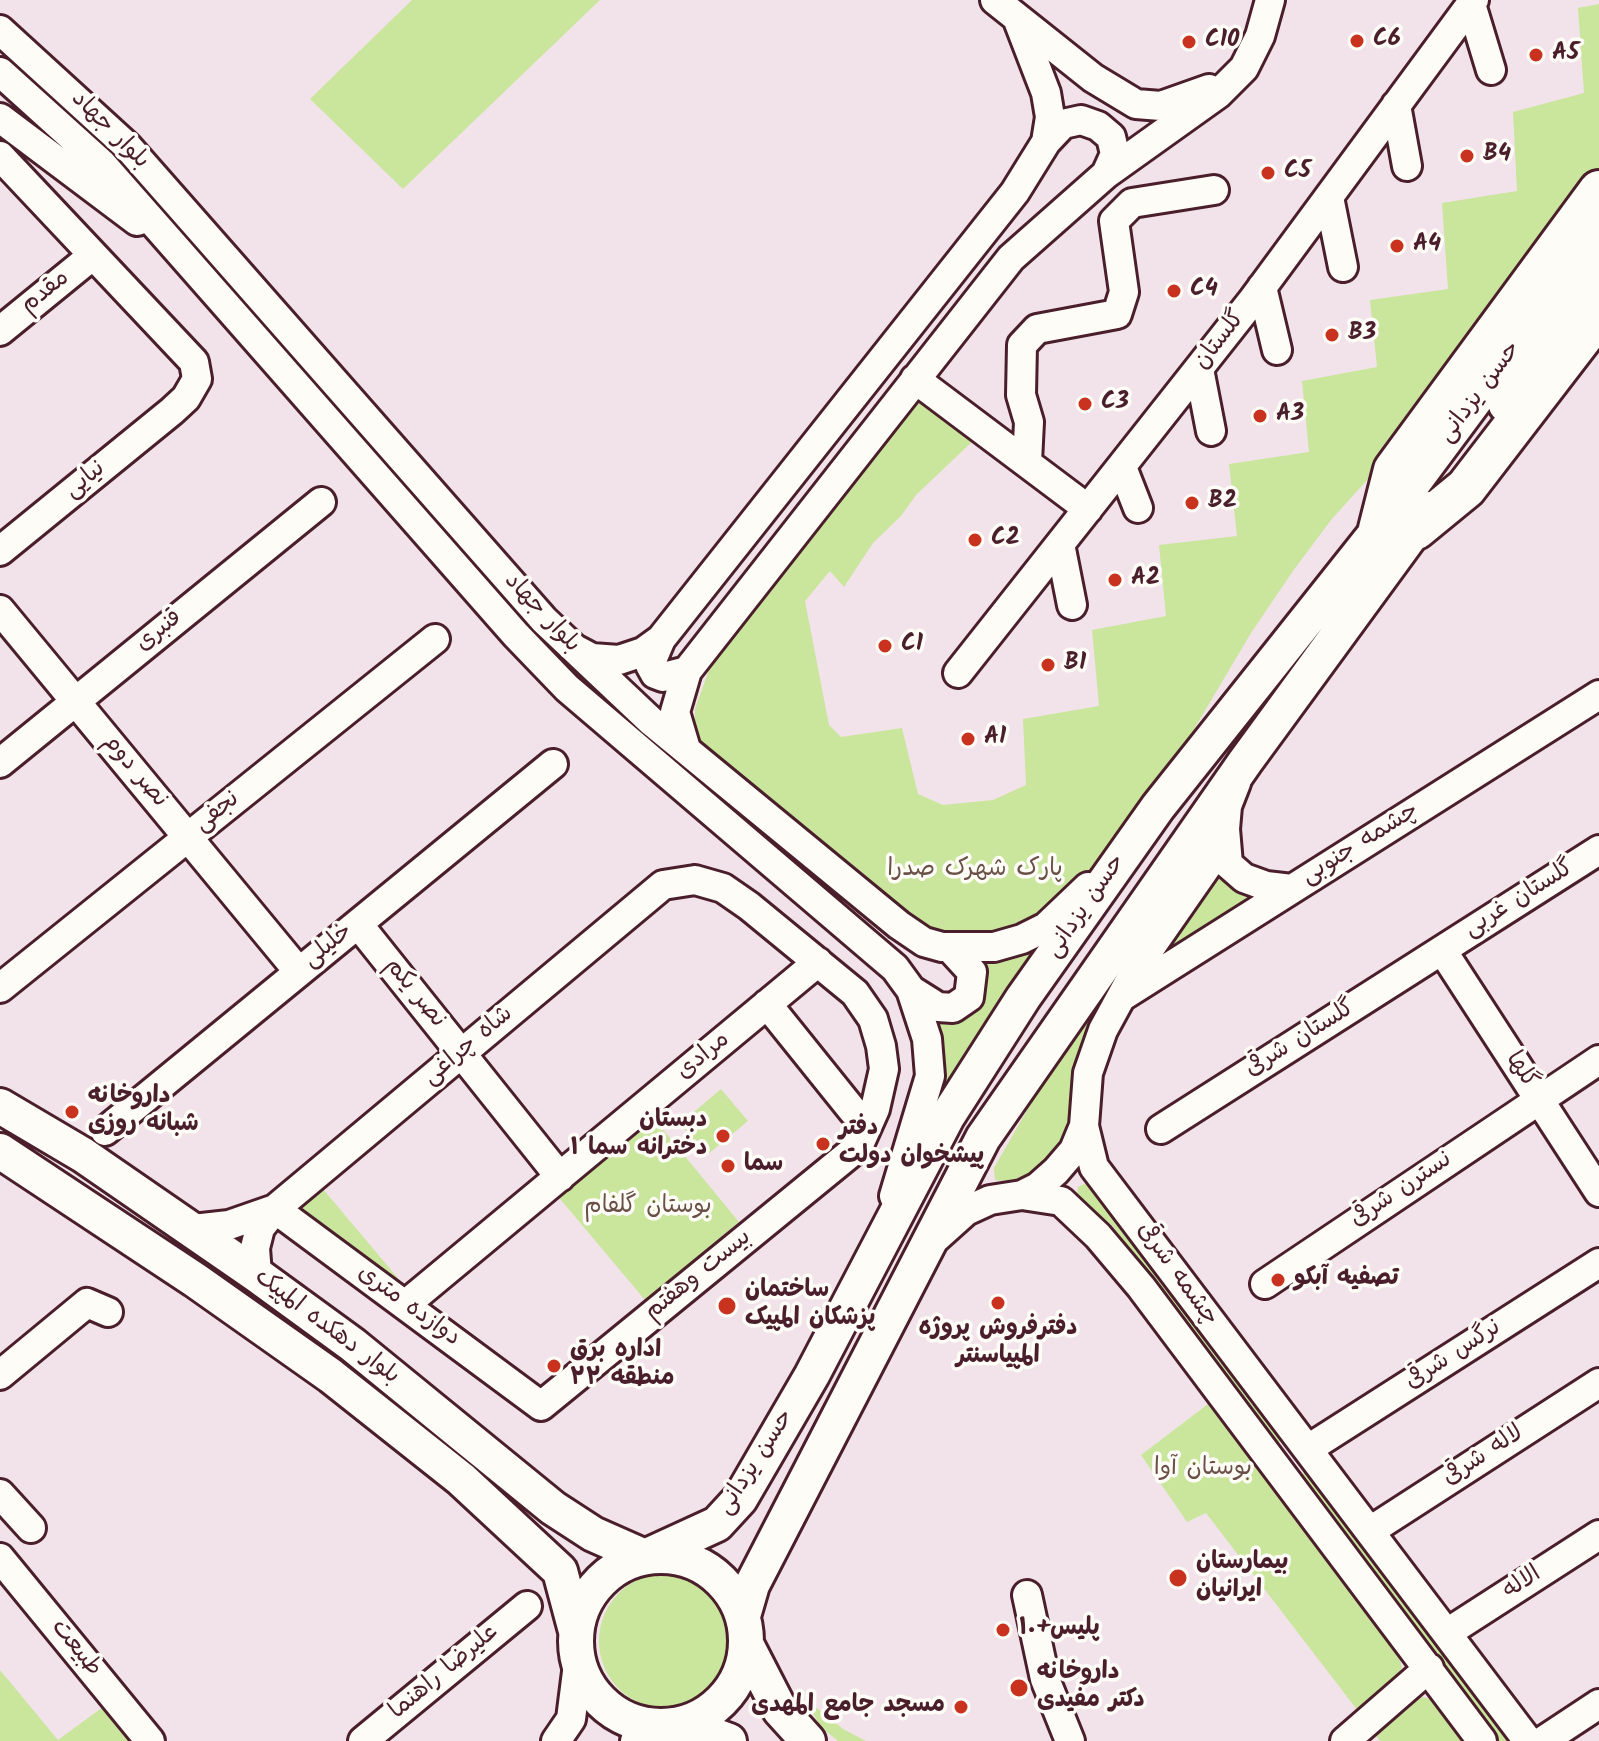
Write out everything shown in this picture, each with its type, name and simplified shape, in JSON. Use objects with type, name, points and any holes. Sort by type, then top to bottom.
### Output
[{"type":"highway","points":[[1591,287],[1466,488],[1397,529],[1394,470],[1599,191]]},
{"type":"main road","name":"حسن یزدانی","points":[[645,1557],[717,1524],[740,1499],[812,1375],[947,1117],[1023,998],[1158,807],[1397,529],[1591,287],[1599,233]]},
{"type":"main road","name":"حسن یزدانی","points":[[745,1630],[752,1585],[983,1138],[1245,762],[1397,529]]},
{"type":"main road","name":"بلوار دهکده المپیک","points":[[0,1106],[83,1155],[257,1275],[353,1345],[553,1508],[593,1534],[645,1557]]},
{"type":"main road","name":"بلوار دهکده المپیک","points":[[0,1151],[208,1288],[331,1376],[461,1479],[560,1571],[577,1648]]},
{"type":"main road","points":[[729,1741],[658,1731],[630,1721],[607,1708],[589,1689],[577,1648],[583,1605],[598,1583],[619,1566],[645,1557],[670,1556],[694,1562],[715,1575],[732,1593],[780,1710],[808,1741]]},
{"type":"main road","points":[[658,1731],[708,1713],[728,1695],[741,1671],[745,1630]]},
{"type":"street","points":[[686,749],[675,712],[687,671],[1011,258],[1106,174],[1208,101],[1244,68],[1260,36],[1270,0]]},
{"type":"street","points":[[1472,2],[1491,70]]},
{"type":"street","name":"گلستان","points":[[958,673],[1262,287],[1472,2]]},
{"type":"street","points":[[1006,9],[1093,78],[1136,104],[1161,106],[1182,101],[1201,94],[1244,68]]},
{"type":"street","points":[[1006,9],[1046,93],[1050,117],[1046,142]]},
{"type":"street","name":"بلوار جهاد","points":[[0,30],[127,146],[571,647],[686,749],[899,925],[924,942],[950,948],[994,947],[1022,939],[1046,927],[1078,899],[1158,807]]},
{"type":"street","name":"بلوار جهاد","points":[[0,72],[102,164],[516,635],[567,688],[879,951],[911,990],[927,1039],[930,1076],[877,1248]]},
{"type":"street","points":[[1396,105],[1407,166]]},
{"type":"street","points":[[0,118],[192,264]]},
{"type":"street","points":[[687,671],[663,677],[655,674],[650,665],[661,639],[1015,192],[1046,142],[1063,124],[1081,120],[1098,126],[1111,137],[1115,154],[1106,174]]},
{"type":"street","name":"نیایی","points":[[0,156],[194,362],[197,379],[186,398],[172,411],[0,551]]},
{"type":"street","points":[[1027,462],[1029,422],[1021,395],[1022,345],[1037,329],[1117,314],[1124,292],[1114,221],[1132,203],[1214,190]]},
{"type":"street","points":[[1329,197],[1343,267]]},
{"type":"street","name":"مقدم","points":[[0,331],[92,256]]},
{"type":"street","points":[[1262,287],[1277,350]]},
{"type":"street","points":[[1199,369],[1211,431]]},
{"type":"street","points":[[915,379],[1088,509]]},
{"type":"street","points":[[1122,467],[1138,508]]},
{"type":"street","name":"قنبری","points":[[0,763],[321,502]]},
{"type":"street","points":[[1060,544],[1072,605]]},
{"type":"street","name":"نصر دوم","points":[[0,610],[299,972]]},
{"type":"street","name":"نجفی","points":[[0,988],[435,639]]},
{"type":"street","points":[[571,647],[592,658],[619,660],[643,652],[661,639]]},
{"type":"street","name":"چشمه جنوبی","points":[[1123,996],[1599,695]]},
{"type":"street","name":"چشمه شرقی","points":[[1245,762],[1227,806],[1225,829],[1212,859],[1139,964],[1103,1030],[1088,1073],[1084,1126],[1094,1167],[1528,1741]]},
{"type":"street","name":"خلیلی","points":[[105,1131],[553,764]]},
{"type":"street","points":[[1225,829],[1228,864],[1244,878],[1266,886],[1292,889]]},
{"type":"street","name":"گلستان غربی","points":[[1442,950],[1599,850]]},
{"type":"street","name":"شاه چراغی","points":[[275,1209],[663,885],[695,880],[723,888],[818,962]]},
{"type":"street","name":"نصر یکم","points":[[358,924],[560,1177]]},
{"type":"street","points":[[911,990],[938,1007],[953,1008],[969,997],[972,972],[950,948]]},
{"type":"street","name":"گلها","points":[[1442,950],[1599,1192]]},
{"type":"street","name":"گلستان شرقی","points":[[1161,1129],[1442,950]]},
{"type":"street","name":"مرادی","points":[[405,1305],[818,962]]},
{"type":"street","name":"بیست وهفتم","points":[[541,1406],[858,1147],[875,1109],[884,1069],[881,1046],[873,1019],[855,993],[818,962]]},
{"type":"street","points":[[767,1004],[853,1111]]},
{"type":"street","name":"نسترن شرقی","points":[[1265,1284],[1538,1098],[1599,1060]]},
{"type":"street","points":[[1022,1195],[1038,1187],[1056,1171],[1074,1150],[1084,1126]]},
{"type":"street","points":[[930,1244],[966,1211],[990,1200],[1022,1195],[1061,1201],[1061,1184],[1069,1169],[1084,1163],[1094,1167]]},
{"type":"street","name":"چشمه شرقی","points":[[1061,1201],[1098,1236],[1141,1287],[1482,1741]]},
{"type":"street","points":[[193,1229],[229,1225],[275,1209]]},
{"type":"street","points":[[257,1275],[255,1248],[260,1228],[275,1209]]},
{"type":"street","name":"دوازده متری","points":[[275,1209],[541,1406]]},
{"type":"street","name":"نرگس شرقی","points":[[1308,1449],[1599,1263]]},
{"type":"street","points":[[0,1375],[87,1303],[108,1312]]},
{"type":"street","name":"لاله شرقی","points":[[1370,1531],[1599,1383]]},
{"type":"street","points":[[0,1494],[31,1528]]},
{"type":"street","name":"الاله","points":[[1447,1633],[1599,1535]]},
{"type":"street","name":"طبیعت","points":[[0,1558],[150,1741]]},
{"type":"street","points":[[1027,1595],[1045,1679],[1070,1741]]},
{"type":"street","name":"علیرضا راهنما","points":[[363,1741],[527,1606]]},
{"type":"street","points":[[556,1741],[571,1719],[577,1648]]},
{"type":"street","points":[[1345,1741],[1429,1668]]},
{"type":"street","points":[[1543,1741],[1599,1704]]},
{"type":"green space","points":[[412,0],[600,0],[403,189],[310,99]]},
{"type":"green space","name":"پارک شهرک صدرا","points":[[1599,4],[1599,173],[1406,437],[1331,520],[1293,571],[1251,633],[1168,773],[1089,874],[1015,934],[937,935],[908,918],[864,874],[703,750],[695,729],[695,709],[711,664],[917,398],[974,440],[916,495],[901,516],[873,543],[844,587],[830,571],[805,601],[829,725],[841,737],[902,728],[918,794],[943,805],[993,800],[1026,785],[1023,719],[1099,706],[1092,630],[1166,616],[1159,545],[1237,536],[1229,464],[1309,452],[1302,381],[1377,367],[1370,300],[1448,289],[1442,203],[1517,191],[1513,112],[1584,93],[1578,8]]},
{"type":"green space","points":[[1203,851],[1074,1075],[1069,1135],[1027,1183],[995,1180],[994,1168],[1065,1044]]},
{"type":"green space","points":[[1219,861],[1268,895],[1135,983]]},
{"type":"green space","points":[[1062,922],[942,1101],[929,1111],[930,1021],[954,1014],[967,954]]},
{"type":"green space","points":[[721,1089],[748,1121],[707,1155],[680,1124]]},
{"type":"green space","name":"بوستان گلفام","points":[[651,1115],[739,1222],[645,1300],[556,1194]]},
{"type":"green space","points":[[1084,1184],[1092,1187],[1123,1222],[1281,1441],[1275,1445],[1112,1225],[1076,1201],[1078,1187]]},
{"type":"green space","points":[[323,1189],[407,1289],[288,1211]]},
{"type":"green space","name":"بوستان آوا","points":[[1208,1404],[1399,1658],[1402,1667],[1395,1680],[1358,1711],[1206,1513],[1187,1522],[1141,1455]]},
{"type":"green space","points":[[1305,1471],[1508,1741],[1496,1741],[1299,1477]]},
{"type":"green space","points":[[667,1573],[693,1578],[715,1593],[730,1615],[735,1641],[730,1667],[715,1689],[693,1704],[667,1709],[641,1704],[619,1689],[604,1667],[599,1641],[604,1615],[619,1593],[641,1578]]},
{"type":"green space","points":[[0,1670],[58,1740],[107,1704],[139,1741],[0,1741]]},
{"type":"green space","points":[[1416,1696],[1436,1700],[1466,1741],[1380,1741],[1371,1730]]},
{"type":"green space","points":[[808,1705],[866,1741],[838,1741],[821,1727]]},
{"type":"place","name":"C6","points":[[1357,41]]},
{"type":"place","name":"C10","points":[[1189,42]]},
{"type":"place","name":"A5","points":[[1536,55]]},
{"type":"place","name":"B4","points":[[1467,156]]},
{"type":"place","name":"C5","points":[[1268,173]]},
{"type":"place","name":"A4","points":[[1397,246]]},
{"type":"place","name":"C4","points":[[1174,291]]},
{"type":"place","name":"B3","points":[[1332,335]]},
{"type":"place","name":"C3","points":[[1085,404]]},
{"type":"place","name":"A3","points":[[1260,416]]},
{"type":"place","name":"B2","points":[[1192,503]]},
{"type":"place","name":"C2","points":[[975,540]]},
{"type":"place","name":"A2","points":[[1115,580]]},
{"type":"place","name":"C1","points":[[885,646]]},
{"type":"place","name":"B1","points":[[1048,665]]},
{"type":"place","name":"A1","points":[[968,739]]},
{"type":"place","name":"داروخانه شبانه روزی","points":[[72,1112]]},
{"type":"place","name":"دبستان دخترانه سما ۱","points":[[723,1136]]},
{"type":"place","name":"دفتر پیشخوان دولت","points":[[823,1144]]},
{"type":"place","name":"سما","points":[[728,1166]]},
{"type":"place","name":"تصفیه آبکو","points":[[1278,1280]]},
{"type":"place","name":"دفترفروش پروژه المپیاسنتر","points":[[998,1303]]},
{"type":"place","name":"ساختمان پزشکان المپیک","points":[[727,1306]]},
{"type":"place","name":"اداره برق منطقه ۲۲","points":[[554,1366]]},
{"type":"place","name":"بیمارستان ایرانیان","points":[[1178,1578]]},
{"type":"place","name":"پلیس+۱۰","points":[[1003,1630]]},
{"type":"place","name":"داروخانه دکتر مفیدی","points":[[1019,1688]]},
{"type":"place","name":"مسجد جامع المهدی","points":[[961,1707]]}]
